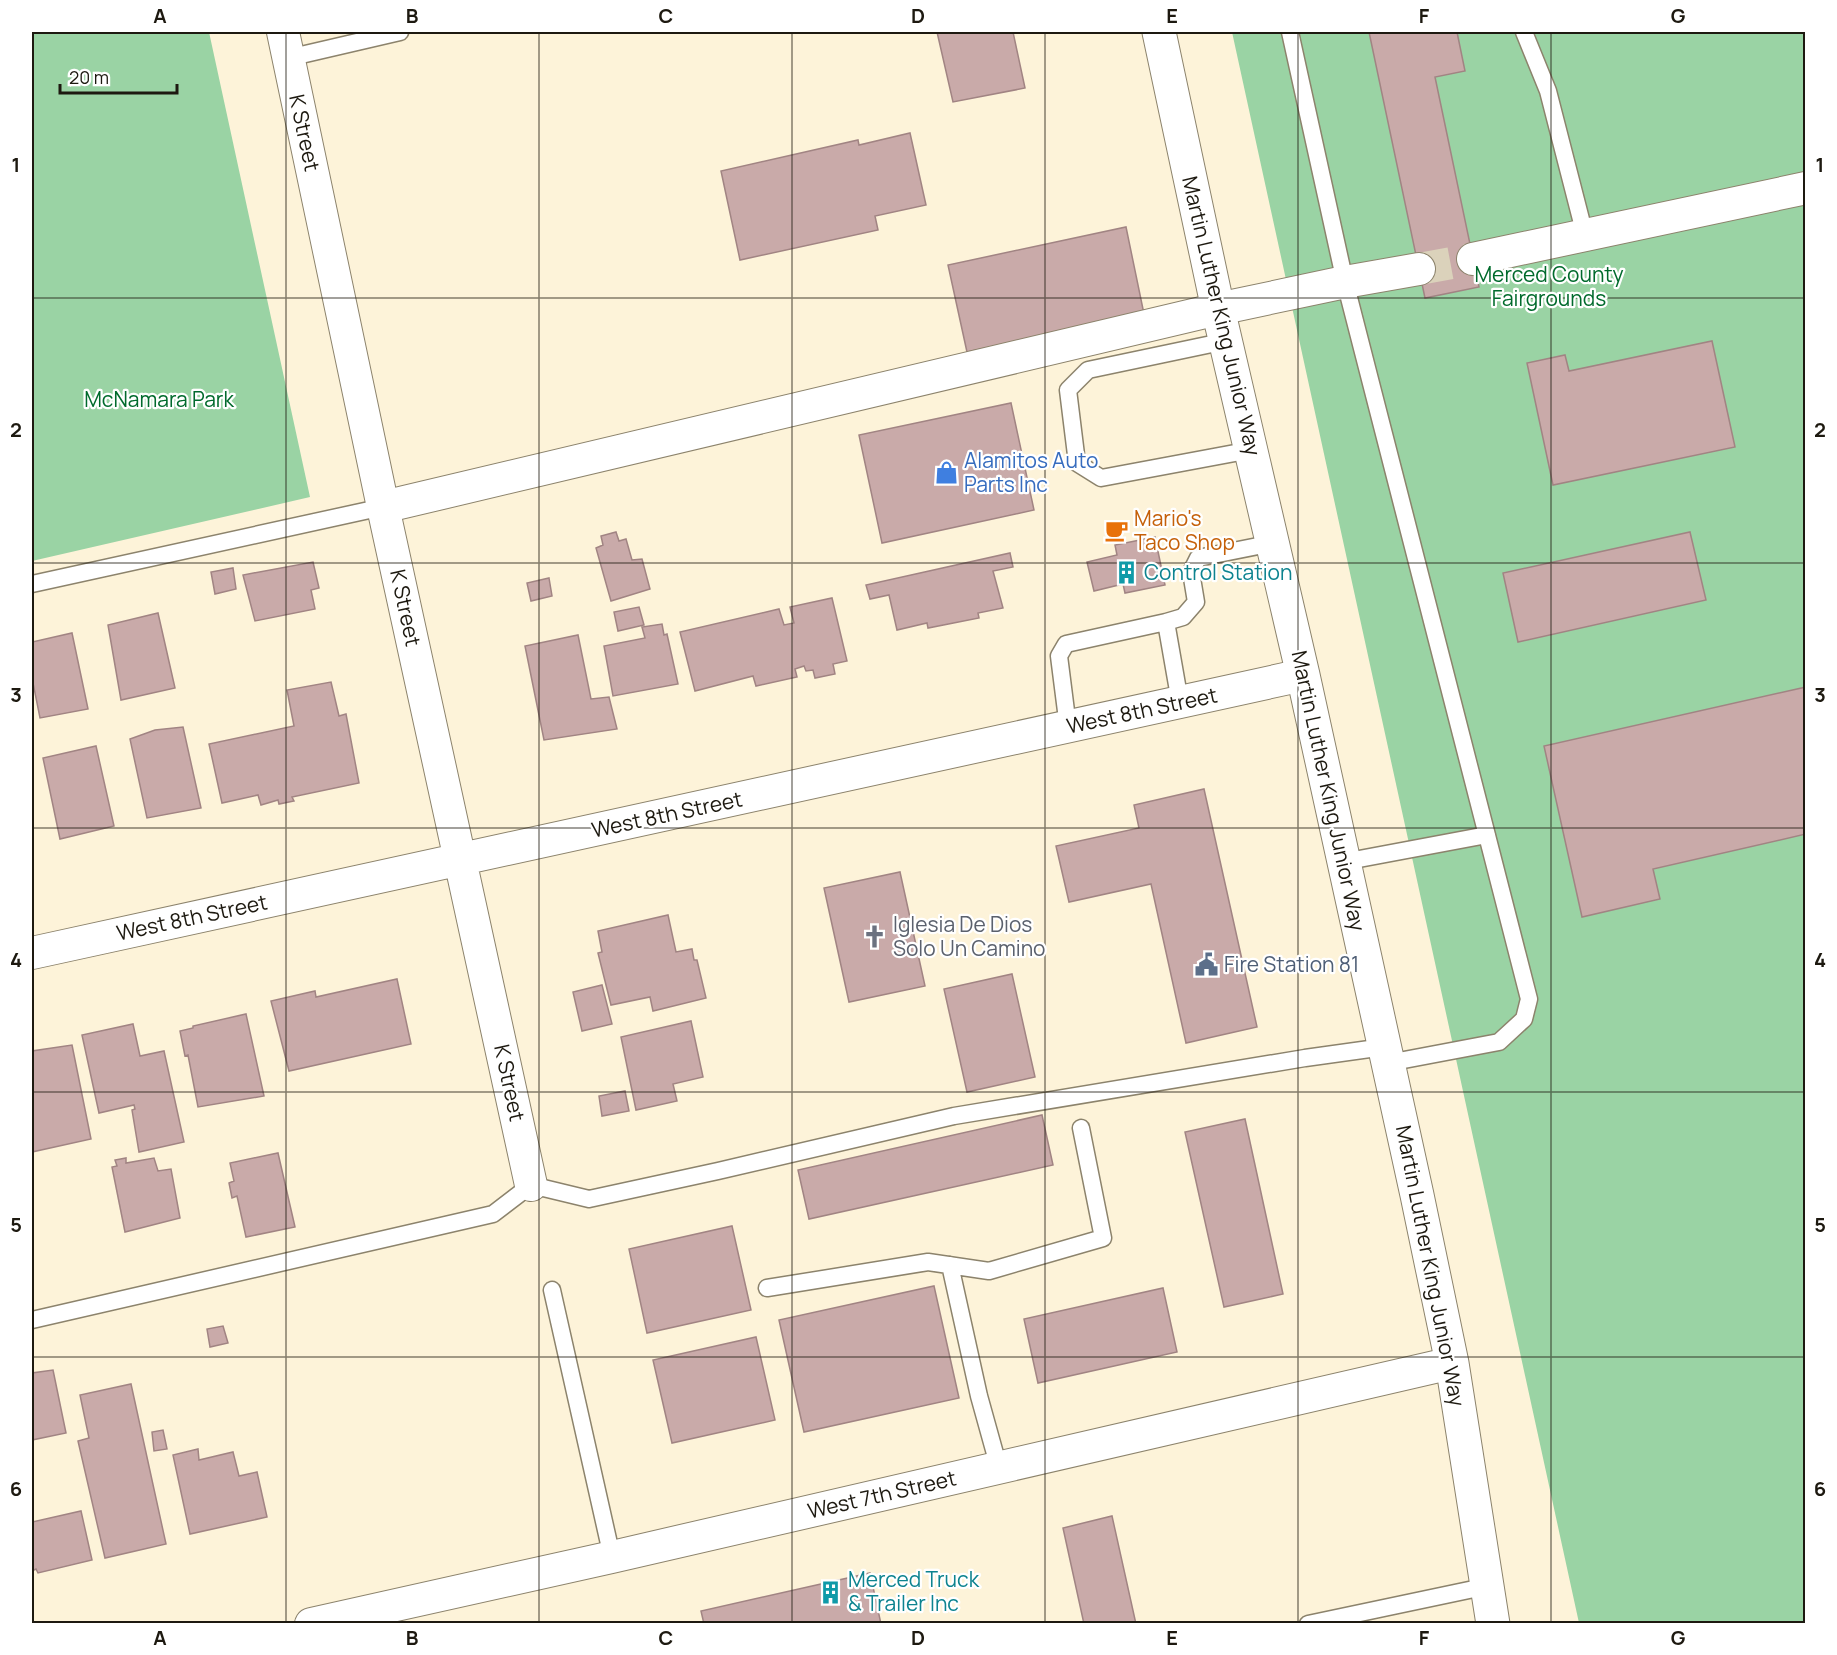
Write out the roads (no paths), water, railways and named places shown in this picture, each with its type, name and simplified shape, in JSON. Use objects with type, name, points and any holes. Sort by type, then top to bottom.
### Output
[{"type":"highway","name":"Martin Luther King Junior Way","points":[[1159,32],[1218,309],[1303,675],[1452,1363],[1493,1623]]},
{"type":"street","name":"K Street","points":[[285,45],[531,1185]]},
{"type":"street","points":[[1473,260],[1806,188]]},
{"type":"street","points":[[383,507],[1218,309],[1419,269]]},
{"type":"street","name":"West 8th Street","points":[[32,953],[1303,675]]},
{"type":"street","name":"West 7th Street","points":[[311,1623],[612,1557],[1452,1363]]},
{"type":"lane","points":[[285,45],[400,32]]},
{"type":"lane","points":[[32,1320],[493,1214],[531,1185],[589,1199],[718,1172],[954,1116],[1305,1058],[1386,1055],[1499,1042],[1524,1019],[1529,999],[1345,282],[1290,32]]},
{"type":"lane","points":[[1524,32],[1548,91],[1585,235]]},
{"type":"lane","points":[[1226,341],[1088,370],[1068,390],[1077,463],[1101,478],[1251,450]]},
{"type":"lane","points":[[32,584],[383,507]]},
{"type":"lane","points":[[1068,727],[1059,656],[1066,644],[1183,617],[1196,602],[1191,572],[1198,558],[1272,543]]},
{"type":"lane","points":[[1166,622],[1180,702]]},
{"type":"lane","points":[[1343,862],[1487,835]]},
{"type":"lane","points":[[767,1288],[928,1262],[988,1271],[1103,1238],[1081,1128]]},
{"type":"lane","points":[[950,1265],[979,1396],[999,1468]]},
{"type":"lane","points":[[552,1290],[612,1557]]},
{"type":"lane","points":[[1308,1623],[1488,1586]]},
{"type":"tunnel","points":[[1419,269],[1473,259]]},
{"type":"place","name":"Alamitos Auto Parts Inc","points":[[946,473]]},
{"type":"place","name":"Mario's Taco Shop","points":[[1116,531]]},
{"type":"place","name":"Control Station","points":[[1126,573]]},
{"type":"place","name":"Iglesia De Dios Solo Un Camino","points":[[875,937]]},
{"type":"place","name":"Fire Station 81","points":[[1206,965]]},
{"type":"place","name":"Merced Truck & Trailer Inc","points":[[830,1592]]},
{"type":"park label","name":"Merced County Fairgrounds","points":[[1549,287]]},
{"type":"park label","name":"McNamara Park","points":[[159,400]]}]
